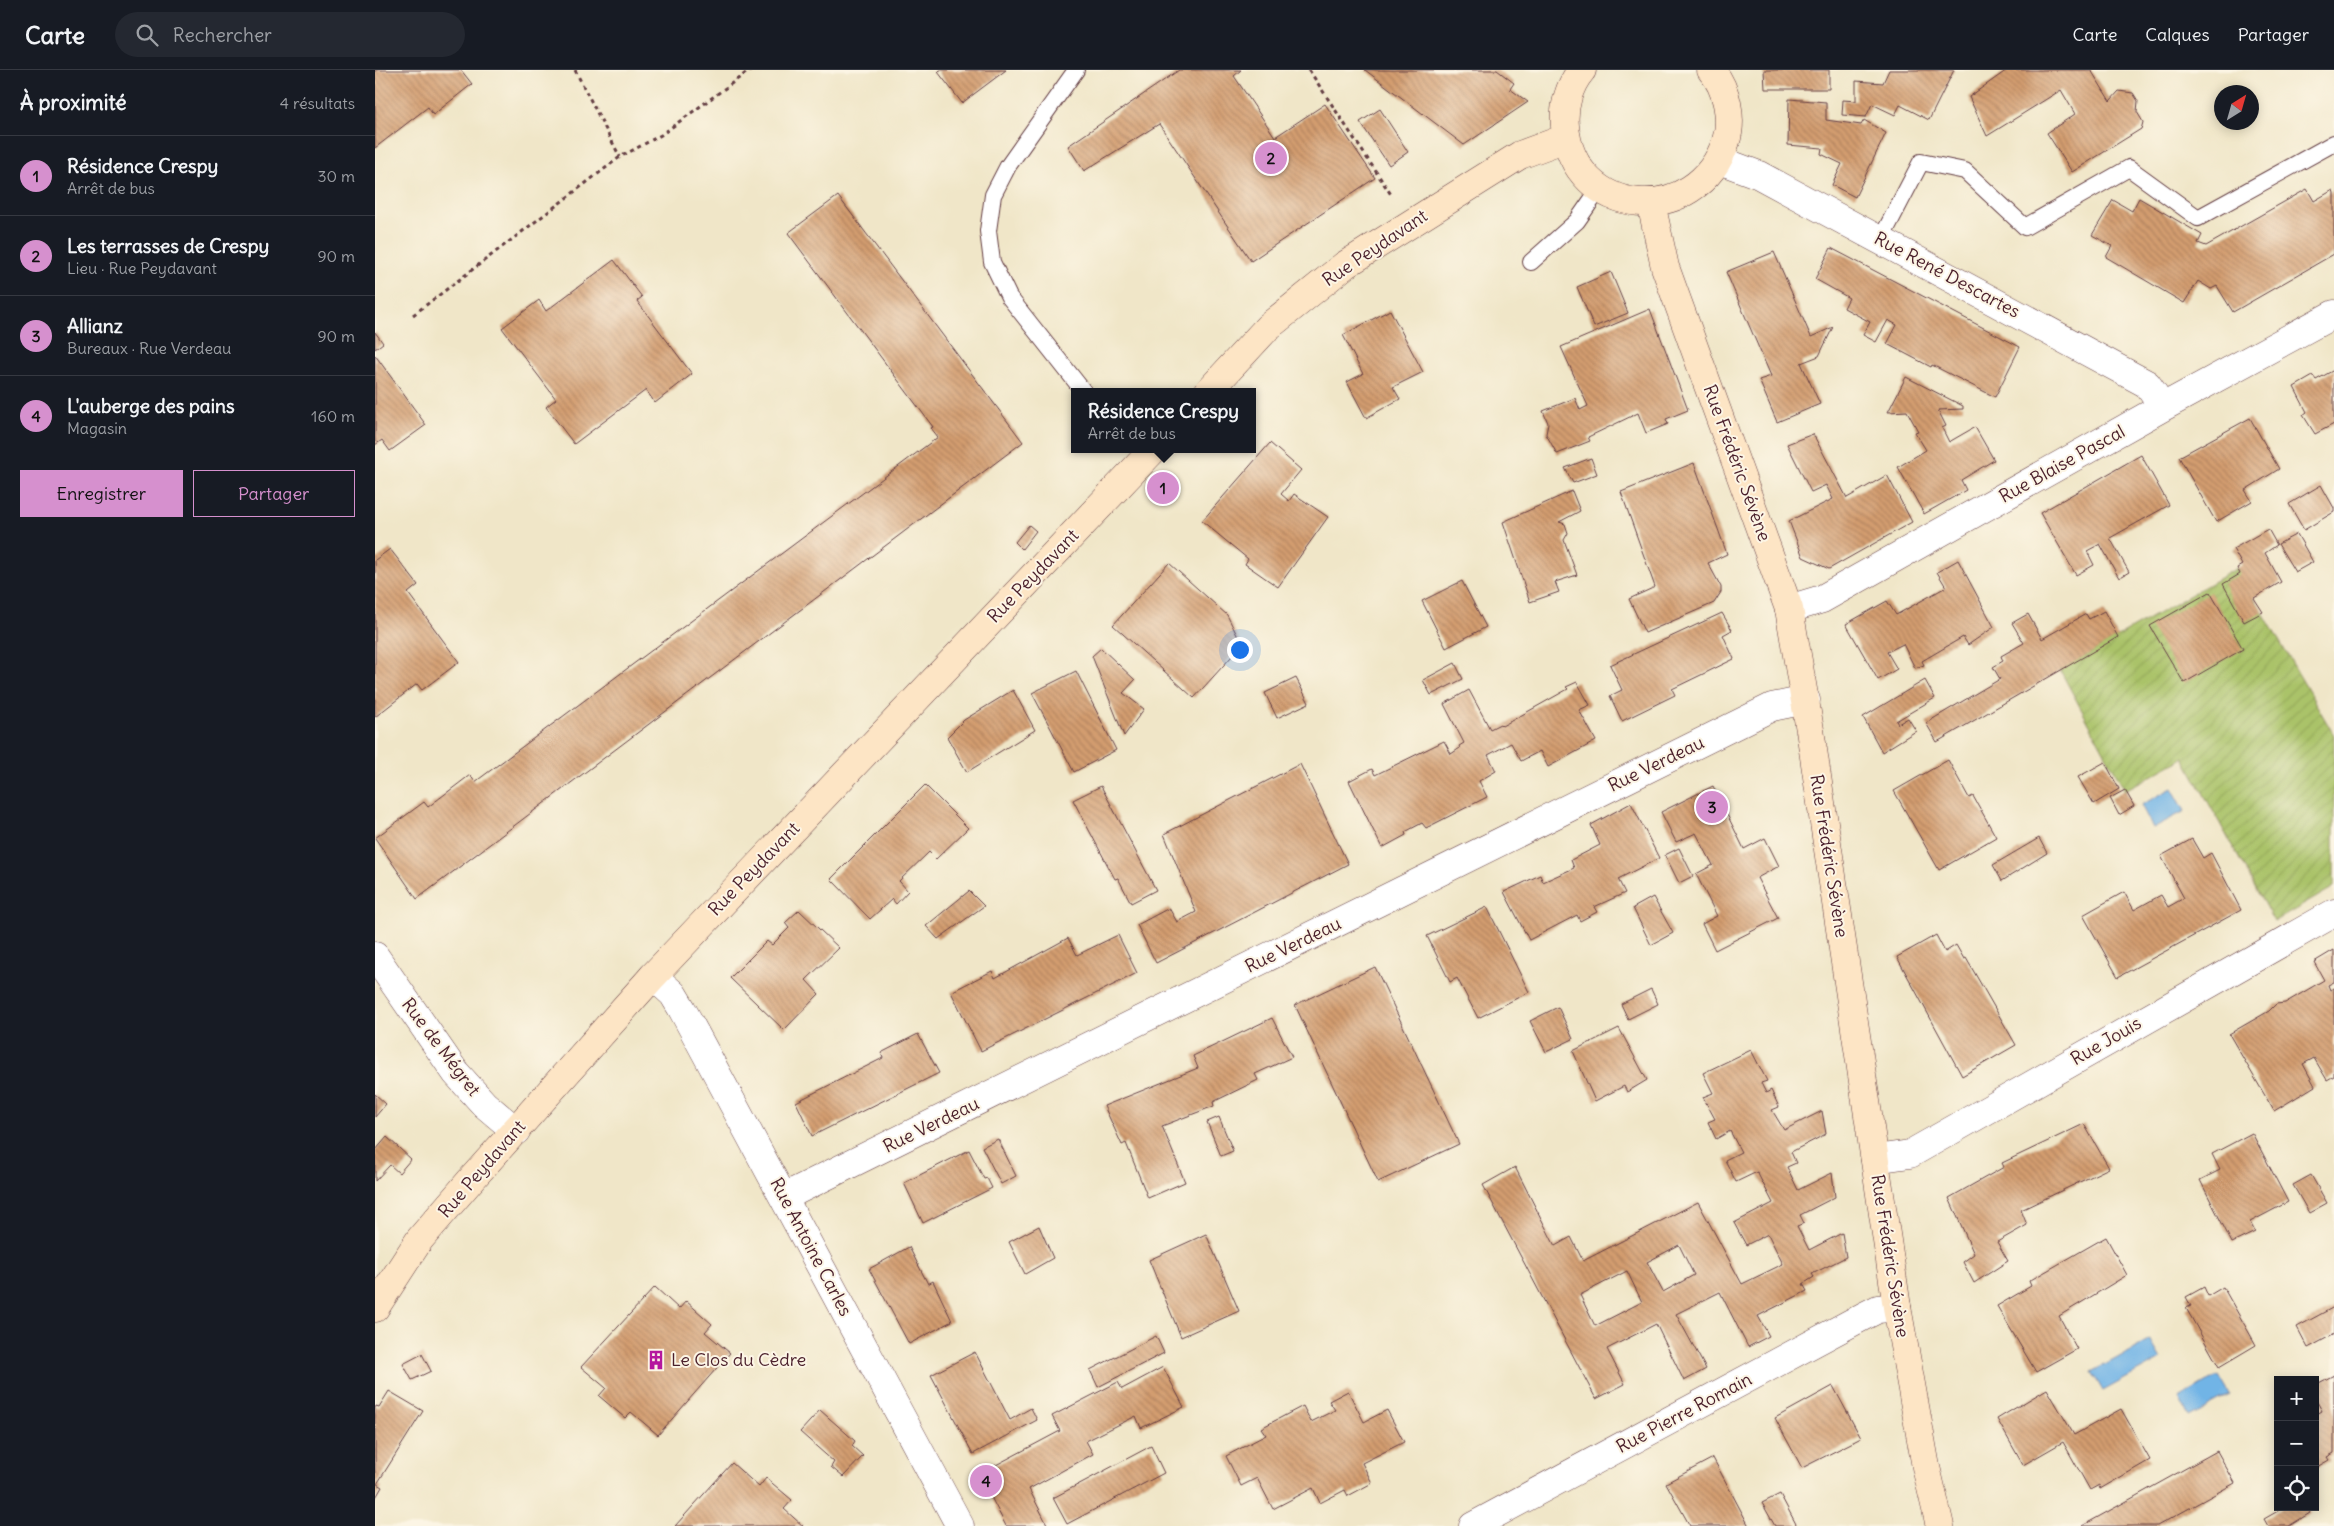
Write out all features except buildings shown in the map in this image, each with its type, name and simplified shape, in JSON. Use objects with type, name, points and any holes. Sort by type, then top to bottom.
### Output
[{"type":"street","points":[[1582,70],[1568,95],[1564,117],[1566,138],[1573,158],[1585,175],[1600,188],[1624,200],[1651,203],[1678,197],[1702,182],[1719,160],[1727,139],[1729,116],[1724,82],[1711,70]]},
{"type":"street","name":"Rue Peydavant","points":[[1212,388],[1269,327],[1345,265],[1520,154],[1566,138]]},
{"type":"street","name":"Rue René Descartes","points":[[1719,160],[1759,175],[1881,239],[2147,384],[2163,407]]},
{"type":"street","name":"Rue Frédéric Sévène","points":[[1651,203],[1665,267],[1789,609],[1805,700],[1897,1307],[1926,1468],[1940,1526]]},
{"type":"street","name":"Rue Blaise Pascal","points":[[1789,609],[1822,599],[2163,407],[2334,314]]},
{"type":"street","name":"Rue Peydavant","points":[[375,1308],[421,1239],[653,976],[1143,453]]},
{"type":"street","name":"Rue Verdeau","points":[[784,1197],[1772,707],[1805,700]]},
{"type":"street","name":"Rue Jouis","points":[[1875,1159],[1910,1154],[2334,913]]},
{"type":"street","name":"Rue de Mégret","points":[[375,956],[456,1073],[484,1104],[515,1131]]},
{"type":"street","name":"Rue Antoine Carles","points":[[653,976],[673,994],[960,1526]]},
{"type":"street","name":"Rue Pierre Romain","points":[[1473,1526],[1877,1309],[1897,1307]]},
{"type":"lane","points":[[1076,70],[1008,166],[993,194],[989,231],[992,262],[1009,297],[1081,388]]},
{"type":"lane","points":[[1881,239],[1921,162],[1965,171],[2025,227],[2129,168],[2198,218],[2334,143]]},
{"type":"lane","points":[[1531,262],[1577,221],[1600,188]]},
{"type":"path","points":[[575,70],[620,156]]},
{"type":"path","points":[[413,315],[620,156],[661,135],[750,70]]},
{"type":"path","points":[[1309,70],[1411,224]]},
{"type":"green space","points":[[2237,568],[2334,735],[2334,887],[2274,922],[2184,758],[2125,790],[2060,670]]},
{"type":"water","points":[[2172,788],[2185,811],[2153,828],[2141,805]]},
{"type":"water","points":[[2150,1340],[2161,1359],[2103,1391],[2092,1372]]},
{"type":"water","points":[[2219,1376],[2230,1395],[2189,1417],[2179,1398]]},
{"type":"place","name":"Les terrasses de Crespy","points":[[1271,158]]},
{"type":"place","name":"Résidence Crespy","points":[[1163,488]]},
{"type":"place","name":"Allianz","points":[[1712,807]]},
{"type":"place","name":"Le Clos du Cèdre","points":[[656,1360]]},
{"type":"place","name":"L'auberge des pains","points":[[986,1481]]}]
